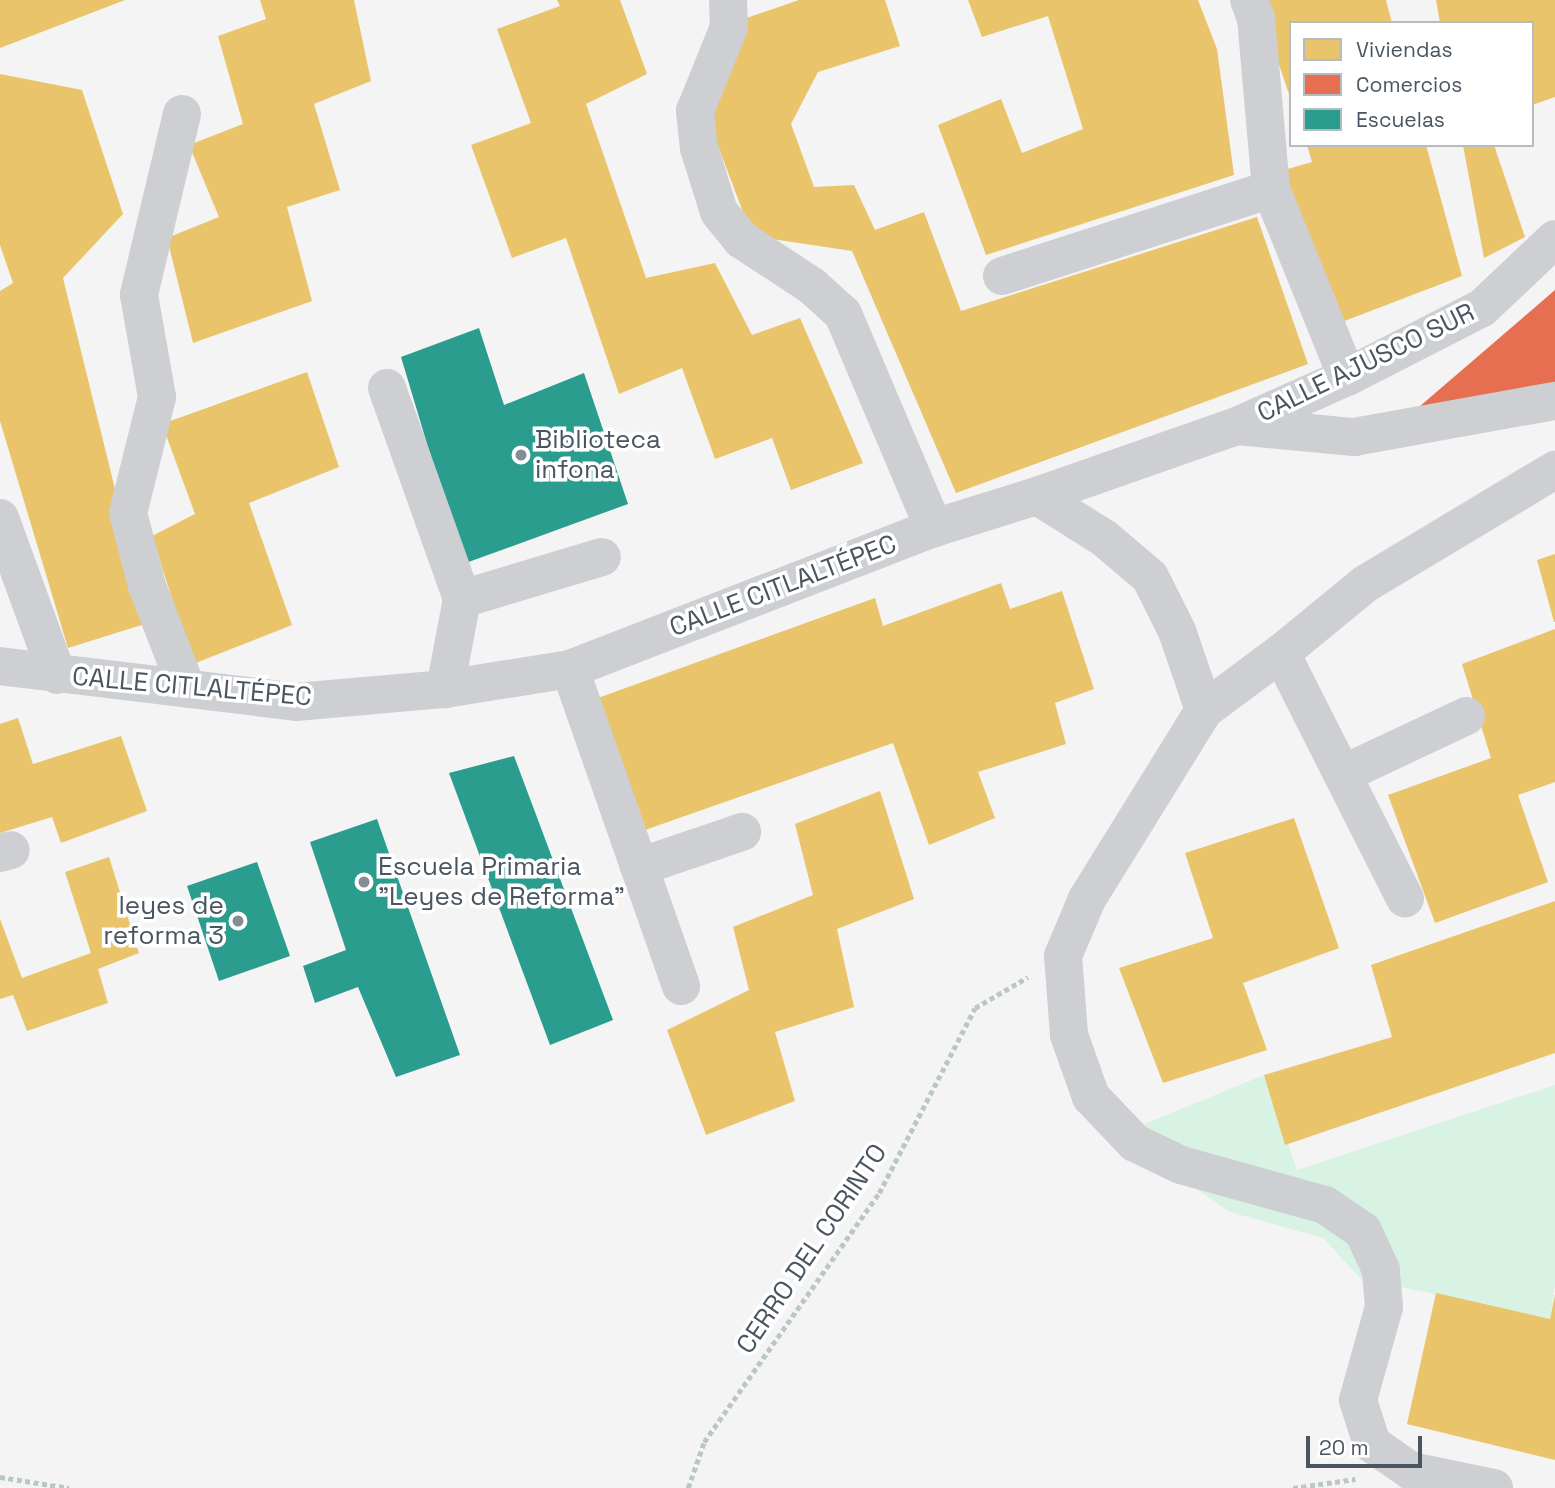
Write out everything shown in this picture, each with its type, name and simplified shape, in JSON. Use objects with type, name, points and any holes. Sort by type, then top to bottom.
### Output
[{"type":"street","points":[[728,0],[729,27],[695,111],[699,148],[719,212],[742,240],[812,286],[843,314],[934,528]]},
{"type":"street","points":[[1248,0],[1256,19],[1271,189],[1347,377]]},
{"type":"street","points":[[182,114],[139,295],[157,397],[128,513],[146,586],[187,689]]},
{"type":"street","points":[[1002,276],[1271,189]]},
{"type":"street","name":"CALLE AJUSCO SUR","points":[[1237,426],[1347,377],[1482,307],[1555,239]]},
{"type":"street","points":[[387,388],[462,599],[445,689]]},
{"type":"street","name":"CALLE CITLALTÉPEC","points":[[0,666],[296,702],[445,689],[570,669],[934,528],[1037,496],[1237,426],[1354,437],[1555,401]]},
{"type":"street","points":[[1494,1488],[1411,1471],[1372,1444],[1358,1400],[1384,1307],[1381,1270],[1363,1231],[1325,1205],[1181,1165],[1135,1143],[1091,1097],[1069,1035],[1063,956],[1087,899],[1203,710],[1281,653],[1364,584],[1555,470]]},
{"type":"street","points":[[1104,538],[1108,471]]},
{"type":"street","points":[[1037,496],[1104,538],[1150,577],[1177,631],[1203,710]]},
{"type":"street","points":[[0,518],[57,675]]},
{"type":"street","points":[[462,599],[602,557]]},
{"type":"street","points":[[1281,653],[1405,898]]},
{"type":"street","points":[[570,669],[681,986]]},
{"type":"street","points":[[1343,774],[1466,716]]},
{"type":"street","points":[[639,867],[742,832]]},
{"type":"path","name":"CERRO DEL CORINTO","points":[[688,1488],[704,1442],[878,1193],[975,1008],[1063,956]]},
{"type":"path","points":[[0,1478],[69,1488]]},
{"type":"green space","points":[[1264,1075],[1297,1170],[1555,1085],[1555,1283],[1550,1319],[1360,1278],[1323,1238],[1230,1212],[1117,1135]]},
{"type":"building: Viviendas","points":[[0,0],[125,0],[0,48]]},
{"type":"building: Viviendas","points":[[260,0],[354,0],[371,81],[314,104],[340,190],[287,207],[312,301],[193,343],[167,238],[219,217],[189,145],[243,124],[218,36],[266,19]]},
{"type":"building: Viviendas","points":[[557,0],[620,0],[647,74],[586,104],[646,278],[715,263],[752,335],[800,318],[863,463],[791,490],[772,438],[715,459],[682,368],[619,394],[566,238],[512,258],[471,145],[531,123],[497,29],[560,6]]},
{"type":"building: Viviendas","points":[[799,0],[885,0],[900,46],[818,72],[791,124],[814,187],[854,185],[875,230],[924,212],[961,311],[1257,217],[1308,364],[956,493],[852,251],[752,236],[709,122],[735,22]]},
{"type":"building: Viviendas","points":[[968,0],[1198,0],[1217,49],[1234,175],[986,255],[938,125],[1001,99],[1022,153],[1083,129],[1048,16],[982,37]]},
{"type":"building: Viviendas","points":[[1257,0],[1386,0],[1391,21],[1289,21],[1289,94]]},
{"type":"building: Viviendas","points":[[1436,0],[1555,0],[1555,97],[1534,104],[1534,21],[1440,21]]},
{"type":"building: Viviendas","points":[[0,74],[82,90],[123,214],[63,278],[148,623],[68,648],[0,421],[0,291],[13,283],[0,245]]},
{"type":"building: Viviendas","points":[[1308,147],[1427,147],[1462,276],[1334,325],[1284,170],[1312,162]]},
{"type":"building: Viviendas","points":[[1463,147],[1495,147],[1525,237],[1484,258]]},
{"type":"building: Viviendas","points":[[307,372],[339,467],[249,503],[292,625],[193,664],[152,536],[195,514],[162,424]]},
{"type":"building: Viviendas","points":[[1555,554],[1555,622],[1554,622],[1537,560]]},
{"type":"building: Viviendas","points":[[1001,583],[1010,609],[1062,591],[1094,689],[1055,703],[1066,744],[978,772],[995,818],[929,845],[893,743],[645,830],[598,698],[875,598],[883,626]]},
{"type":"building: Viviendas","points":[[1555,629],[1555,782],[1518,795],[1548,882],[1435,923],[1388,795],[1491,758],[1462,664]]},
{"type":"building: Viviendas","points":[[18,718],[33,764],[121,736],[147,811],[61,843],[52,817],[0,833],[0,724]]},
{"type":"building: Viviendas","points":[[880,791],[914,899],[837,929],[854,1007],[775,1032],[795,1101],[706,1135],[667,1030],[749,990],[733,927],[813,895],[795,824]]},
{"type":"building: Viviendas","points":[[1294,818],[1339,948],[1243,983],[1267,1050],[1163,1083],[1119,968],[1213,938],[1185,853]]},
{"type":"building: Viviendas","points":[[109,857],[139,953],[98,969],[108,1003],[27,1031],[13,995],[0,999],[0,919],[22,978],[91,953],[65,872]]},
{"type":"building: Viviendas","points":[[1555,901],[1555,1053],[1285,1145],[1264,1075],[1392,1037],[1371,965]]},
{"type":"building: Viviendas","points":[[1436,1293],[1550,1319],[1555,1294],[1555,1460],[1407,1424]]},
{"type":"building: Comercios","points":[[1555,290],[1555,389],[1419,407]]},
{"type":"building: Escuelas","name":"Biblioteca infona","points":[[479,328],[504,405],[584,373],[628,504],[463,564],[401,357]]},
{"type":"building: Escuelas","points":[[514,756],[613,1020],[550,1045],[449,773]]},
{"type":"building: Escuelas","points":[[377,819],[460,1055],[396,1077],[358,987],[315,1003],[303,966],[346,950],[310,842]]},
{"type":"building: Escuelas","name":"leyes de reforma 3","points":[[257,862],[290,956],[219,981],[187,886]]},
{"type":"place","name":"Biblioteca infona","points":[[521,455]]},
{"type":"place","name":"Escuela Primaria \"Leyes de Reforma\"","points":[[364,882]]},
{"type":"place","name":"leyes de reforma 3","points":[[238,921]]}]
